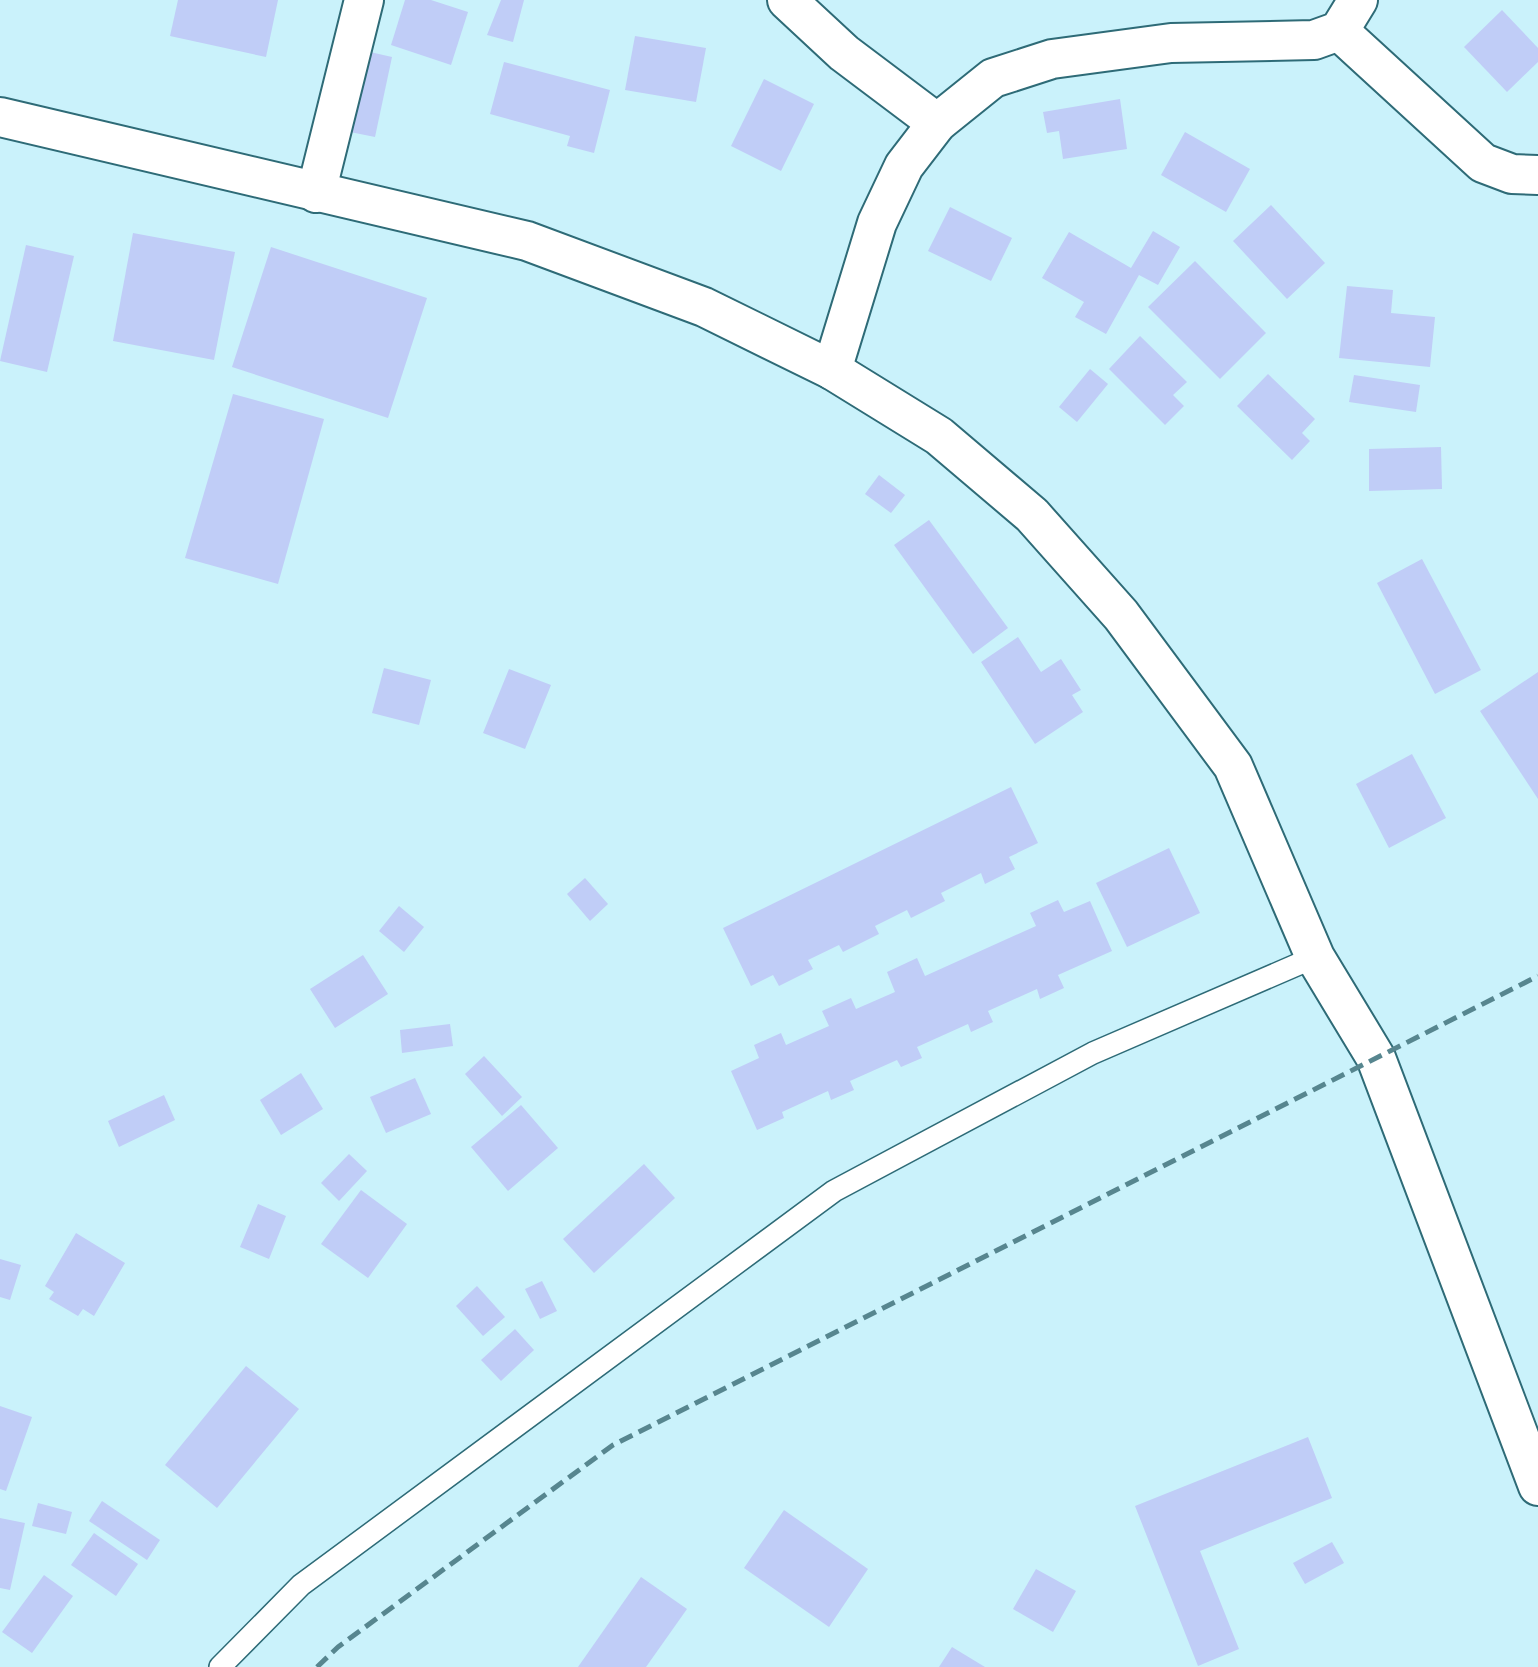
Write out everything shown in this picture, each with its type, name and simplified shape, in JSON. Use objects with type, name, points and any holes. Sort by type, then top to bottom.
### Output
[{"type":"street","points":[[316,193],[364,0]]},
{"type":"street","points":[[787,0],[844,53],[937,123]]},
{"type":"street","points":[[832,370],[877,223],[904,166],[937,123],[993,79],[1052,58],[1171,43],[1314,40],[1348,15],[1483,163],[1512,174],[1538,175]]},
{"type":"street","points":[[0,117],[527,241],[704,307],[832,370],[939,436],[1032,514],[1121,615],[1233,766],[1314,957],[1376,1058],[1538,1486]]},
{"type":"lane","points":[[219,1667],[301,1585],[565,1393],[834,1191],[1093,1053],[1314,957]]},
{"type":"building","points":[[178,0],[278,0],[266,57],[170,36]]},
{"type":"building","points":[[405,0],[431,0],[468,12],[451,65],[391,45]]},
{"type":"building","points":[[501,0],[524,0],[513,42],[487,35]]},
{"type":"building","points":[[1502,10],[1538,48],[1538,62],[1507,92],[1464,47]]},
{"type":"building","points":[[635,36],[706,48],[696,102],[625,90]]},
{"type":"building","points":[[357,49],[392,57],[375,137],[340,130]]},
{"type":"building","points":[[504,62],[610,90],[594,153],[567,146],[570,136],[490,114]]},
{"type":"building","points":[[764,79],[814,104],[781,171],[731,146]]},
{"type":"building","points":[[1120,99],[1127,149],[1063,159],[1059,131],[1047,133],[1043,112]]},
{"type":"building","points":[[1185,132],[1250,169],[1226,212],[1161,175]]},
{"type":"building","points":[[1271,205],[1325,263],[1287,299],[1233,241]]},
{"type":"building","points":[[950,207],[1012,238],[991,281],[928,251]]},
{"type":"building","points":[[1153,231],[1180,247],[1158,285],[1139,275],[1106,334],[1075,317],[1084,302],[1042,278],[1069,232],[1131,268]]},
{"type":"building","points":[[133,233],[235,252],[214,360],[113,341]]},
{"type":"building","points":[[26,245],[74,256],[47,372],[0,361]]},
{"type":"building","points":[[271,247],[427,298],[388,418],[232,367]]},
{"type":"building","points":[[1195,261],[1266,333],[1220,379],[1148,307]]},
{"type":"building","points":[[1347,286],[1393,290],[1391,313],[1435,317],[1430,367],[1339,358]]},
{"type":"building","points":[[1140,336],[1187,382],[1173,395],[1184,406],[1165,425],[1109,369]]},
{"type":"building","points":[[1090,369],[1108,384],[1077,422],[1059,407]]},
{"type":"building","points":[[1268,374],[1315,419],[1302,433],[1310,441],[1292,460],[1237,406]]},
{"type":"building","points":[[1354,375],[1420,385],[1416,412],[1349,402]]},
{"type":"building","points":[[233,394],[324,419],[278,584],[185,558]]},
{"type":"building","points":[[1441,447],[1442,489],[1369,491],[1369,449]]},
{"type":"building","points":[[879,475],[905,495],[891,513],[865,494]]},
{"type":"building","points":[[929,520],[1008,628],[973,654],[894,545]]},
{"type":"building","points":[[1422,559],[1481,670],[1435,694],[1377,583]]},
{"type":"building","points":[[1018,637],[1041,672],[1061,659],[1081,690],[1072,695],[1083,712],[1035,744],[981,662]]},
{"type":"building","points":[[384,668],[431,680],[419,725],[372,713]]},
{"type":"building","points":[[509,669],[551,685],[525,749],[483,733]]},
{"type":"building","points":[[1538,672],[1538,799],[1480,711]]},
{"type":"building","points":[[1412,754],[1446,818],[1389,848],[1356,784]]},
{"type":"building","points":[[1011,787],[1038,843],[1009,857],[1015,869],[985,884],[981,873],[941,893],[945,901],[911,918],[907,910],[875,926],[879,934],[843,952],[839,945],[808,960],[813,969],[779,986],[773,975],[751,986],[723,928]]},
{"type":"building","points":[[1169,848],[1200,913],[1127,947],[1096,883]]},
{"type":"building","points":[[585,878],[608,904],[590,921],[567,894]]},
{"type":"building","points":[[1058,900],[1064,912],[1090,901],[1112,951],[1058,975],[1064,988],[1040,999],[1037,989],[988,1011],[993,1022],[971,1032],[968,1024],[917,1047],[922,1058],[901,1067],[897,1060],[850,1081],[854,1090],[831,1100],[828,1091],[782,1112],[784,1118],[757,1130],[731,1071],[759,1058],[754,1045],[781,1033],[786,1045],[829,1026],[822,1011],[851,998],[856,1009],[895,992],[887,972],[917,958],[925,976],[1036,926],[1030,913]]},
{"type":"building","points":[[399,906],[424,927],[404,952],[379,931]]},
{"type":"building","points":[[363,955],[388,994],[335,1028],[310,989]]},
{"type":"building","points":[[450,1024],[453,1046],[402,1053],[400,1030]]},
{"type":"building","points":[[484,1056],[522,1097],[502,1116],[465,1074]]},
{"type":"building","points":[[301,1073],[323,1109],[281,1135],[260,1100]]},
{"type":"building","points":[[415,1078],[431,1114],[386,1133],[370,1097]]},
{"type":"building","points":[[164,1095],[175,1120],[119,1147],[108,1121]]},
{"type":"building","points":[[521,1105],[558,1148],[508,1191],[471,1147]]},
{"type":"building","points":[[349,1154],[367,1171],[339,1201],[321,1183]]},
{"type":"building","points":[[644,1164],[675,1198],[594,1273],[563,1239]]},
{"type":"building","points":[[361,1190],[407,1224],[368,1278],[321,1244]]},
{"type":"building","points":[[258,1204],[286,1216],[269,1259],[240,1247]]},
{"type":"building","points":[[76,1233],[125,1263],[94,1316],[83,1309],[78,1316],[49,1299],[54,1292],[45,1286]]},
{"type":"building","points":[[0,1259],[21,1265],[10,1300],[0,1297]]},
{"type":"building","points":[[542,1281],[557,1311],[540,1319],[525,1289]]},
{"type":"building","points":[[477,1286],[505,1317],[483,1336],[456,1306]]},
{"type":"building","points":[[515,1329],[534,1350],[501,1381],[481,1360]]},
{"type":"building","points":[[246,1366],[299,1409],[217,1508],[165,1465]]},
{"type":"building","points":[[0,1406],[32,1417],[6,1491],[0,1489]]},
{"type":"building","points":[[1308,1437],[1332,1498],[1200,1551],[1239,1649],[1198,1666],[1135,1506]]},
{"type":"building","points":[[102,1501],[160,1540],[147,1560],[89,1521]]},
{"type":"building","points":[[38,1503],[72,1512],[66,1534],[32,1526]]},
{"type":"building","points":[[784,1510],[868,1569],[829,1627],[744,1568]]},
{"type":"building","points":[[0,1518],[25,1523],[10,1590],[0,1588]]},
{"type":"building","points":[[94,1533],[138,1564],[116,1596],[71,1565]]},
{"type":"building","points":[[1332,1542],[1344,1563],[1305,1584],[1293,1563]]},
{"type":"building","points":[[1036,1569],[1076,1591],[1053,1632],[1013,1609]]},
{"type":"building","points":[[44,1575],[73,1596],[32,1653],[2,1632]]},
{"type":"building","points":[[641,1577],[687,1609],[646,1667],[578,1667]]},
{"type":"building","points":[[952,1647],[985,1667],[939,1667]]},
{"type":"railway","points":[[317,1667],[338,1647],[613,1445],[1538,976]]}]
